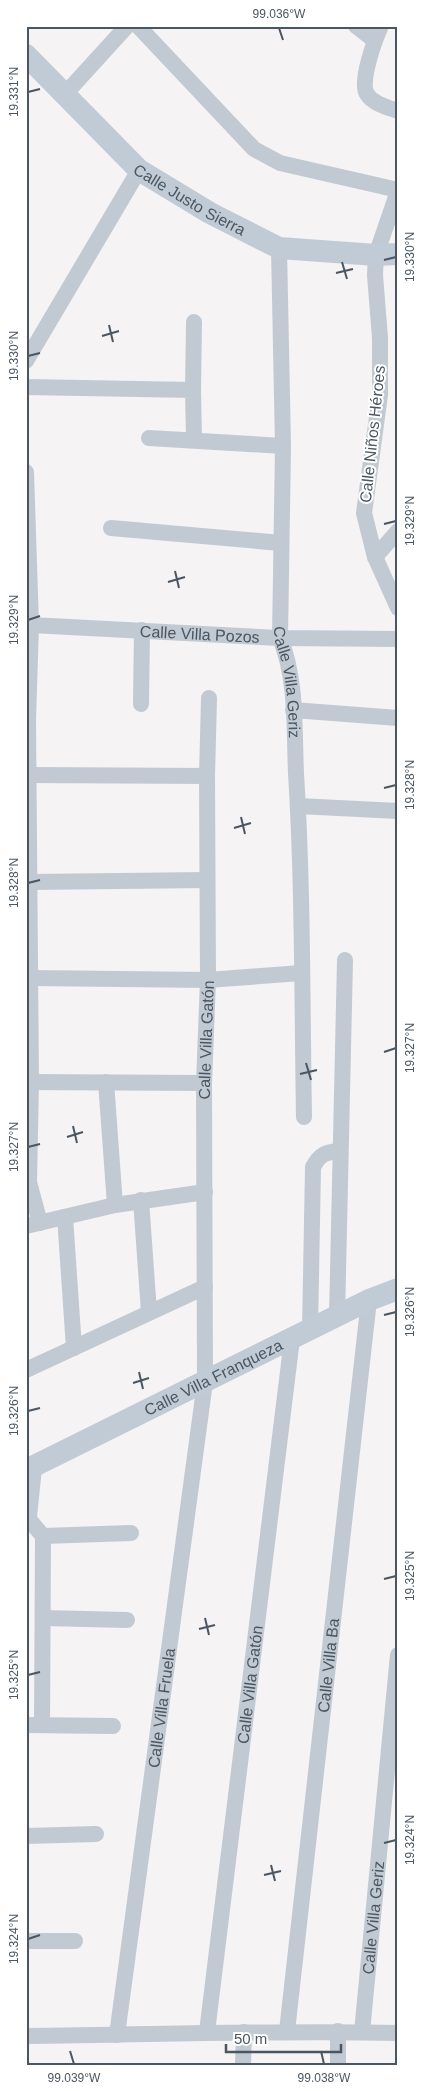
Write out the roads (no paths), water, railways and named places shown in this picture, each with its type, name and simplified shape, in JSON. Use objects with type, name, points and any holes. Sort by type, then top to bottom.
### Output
[{"type":"street","points":[[66,93],[127,26]]},
{"type":"street","points":[[138,26],[254,149],[280,163],[398,190]]},
{"type":"street","points":[[356,26],[378,33],[364,85],[366,93],[374,101],[398,110]]},
{"type":"street","name":"Calle Justo Sierra","points":[[26,54],[139,170],[210,212],[279,248],[376,255],[398,254]]},
{"type":"street","points":[[26,361],[139,170]]},
{"type":"street","name":"Calle Niños Héroes","points":[[398,190],[376,255],[375,275],[380,338],[380,395],[364,513],[375,557],[398,608]]},
{"type":"street","name":"Calle Villa Geriz","points":[[279,248],[283,446],[280,638],[287,656],[293,710],[298,806],[304,1117]]},
{"type":"street","points":[[194,322],[194,440]]},
{"type":"street","points":[[26,387],[193,390]]},
{"type":"street","points":[[149,438],[283,446]]},
{"type":"street","points":[[26,472],[31,625],[27,720],[30,775],[29,1182],[33,1225],[115,1205],[204,1192]]},
{"type":"street","points":[[111,528],[281,543]]},
{"type":"street","points":[[375,557],[398,531]]},
{"type":"street","name":"Calle Villa Pozos","points":[[31,625],[280,638],[398,639]]},
{"type":"street","points":[[141,704],[142,630]]},
{"type":"street","name":"Calle Villa Gatón","points":[[205,1382],[204,1083],[208,980],[207,776],[209,698]]},
{"type":"street","points":[[293,710],[398,718]]},
{"type":"street","points":[[30,775],[207,776]]},
{"type":"street","points":[[298,806],[398,811]]},
{"type":"street","points":[[30,882],[207,880]]},
{"type":"street","points":[[337,1317],[345,960]]},
{"type":"street","points":[[30,978],[208,980],[301,973]]},
{"type":"street","points":[[29,1082],[204,1083]]},
{"type":"street","points":[[106,1082],[115,1205]]},
{"type":"street","name":"Calle Villa Gatón","points":[[207,2032],[301,1334],[313,1167],[318,1157],[326,1152],[340,1151]]},
{"type":"street","points":[[141,1200],[149,1312]]},
{"type":"street","points":[[65,1217],[74,1348]]},
{"type":"street","points":[[26,1370],[205,1287]]},
{"type":"street","name":"Calle Villa Franqueza","points":[[26,1516],[28,1469],[369,1300],[398,1289]]},
{"type":"street","name":"Calle Villa Ba","points":[[286,2031],[369,1300]]},
{"type":"street","name":"Calle Villa Fruela","points":[[117,2035],[205,1382]]},
{"type":"street","points":[[26,1516],[43,1536],[43,1618],[34,1725],[113,1726]]},
{"type":"street","points":[[43,1536],[131,1533]]},
{"type":"street","points":[[43,1618],[127,1620]]},
{"type":"street","name":"Calle Villa Geriz","points":[[362,2032],[395,1713],[398,1655]]},
{"type":"street","points":[[26,1836],[96,1834]]},
{"type":"street","points":[[26,1940],[75,1941]]},
{"type":"street","points":[[26,2036],[286,2031],[398,2033]]},
{"type":"street","points":[[338,2031],[338,2065]]},
{"type":"street","points":[[243,2065],[244,2032]]}]
